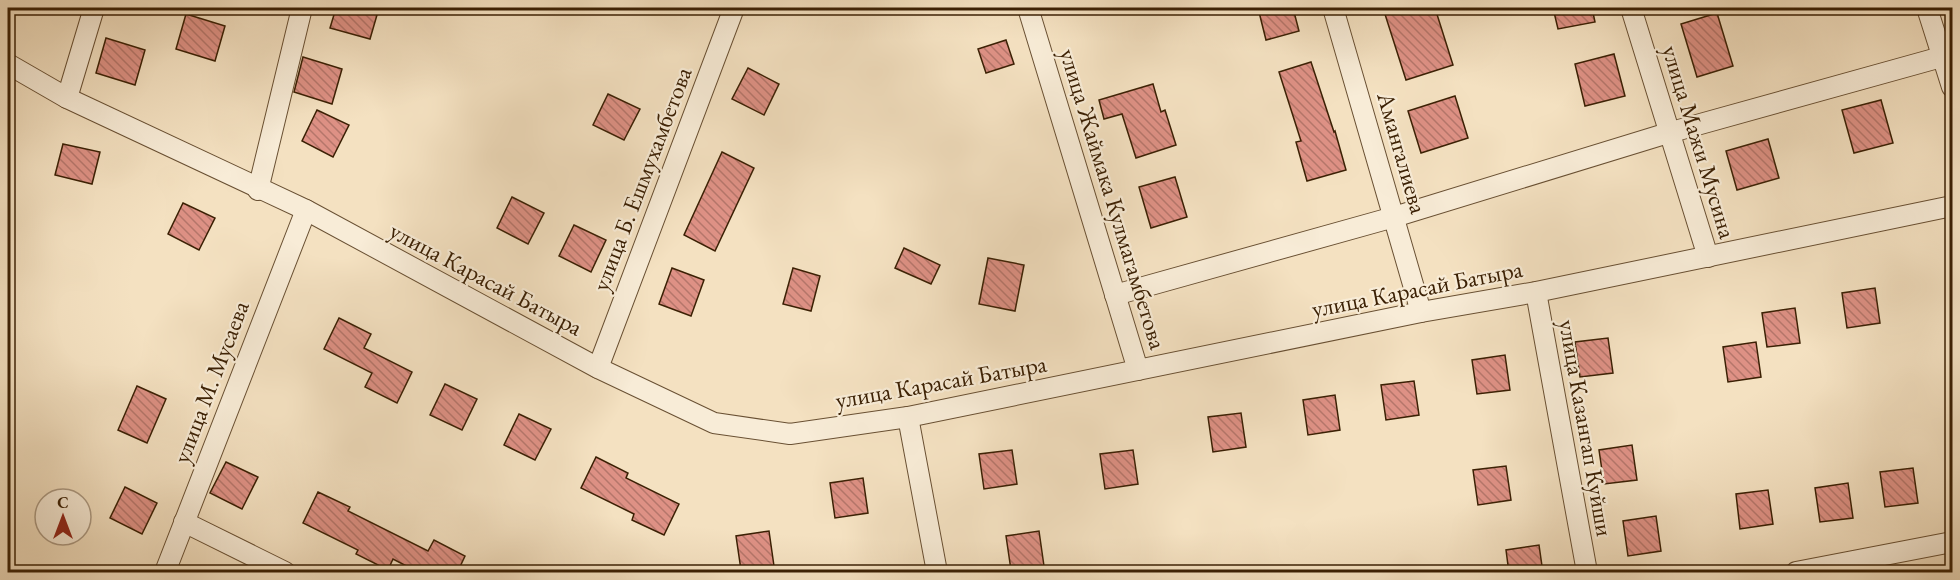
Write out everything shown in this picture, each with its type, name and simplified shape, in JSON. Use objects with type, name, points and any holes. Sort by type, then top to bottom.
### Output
[{"type":"street","points":[[67,98],[94,8]]},
{"type":"street","points":[[258,190],[302,8]]},
{"type":"street","name":"улица Б. Ешмухамбетова","points":[[598,368],[734,8]]},
{"type":"street","name":"улица Жаймака Кулмагамбетова","points":[[1028,8],[1138,370]]},
{"type":"street","name":"Амангалиева","points":[[1333,8],[1421,312]]},
{"type":"street","name":"улица Мажи Мусина","points":[[1630,8],[1708,257]]},
{"type":"street","points":[[1928,8],[1948,56],[1953,87]]},
{"type":"street","points":[[1115,295],[1394,217],[1668,133],[1948,56]]},
{"type":"street","name":"улица Карасай Батыра","points":[[8,64],[67,98],[258,190],[306,210],[598,368],[714,423],[790,434],[908,417],[1953,206]]},
{"type":"street","name":"улица М. Мусаева","points":[[165,573],[306,210]]},
{"type":"street","name":"улица Казангап Куйши","points":[[1536,292],[1587,573]]},
{"type":"street","points":[[908,417],[937,573]]},
{"type":"street","points":[[184,522],[285,573]]},
{"type":"street","points":[[1796,573],[1953,542]]},
{"type":"building","points":[[336,8],[379,8],[370,39],[330,28]]},
{"type":"building","points":[[1258,8],[1293,8],[1299,31],[1266,40]]},
{"type":"building","points":[[1383,8],[1435,8],[1453,65],[1406,80]]},
{"type":"building","points":[[1553,8],[1592,8],[1595,22],[1558,29]]},
{"type":"building","points":[[1717,13],[1733,66],[1697,77],[1681,24]]},
{"type":"building","points":[[186,14],[225,26],[215,61],[176,49]]},
{"type":"building","points":[[106,38],[145,50],[135,85],[96,73]]},
{"type":"building","points":[[1006,40],[1014,64],[986,73],[978,49]]},
{"type":"building","points":[[1614,54],[1625,96],[1585,106],[1575,64]]},
{"type":"building","points":[[303,57],[342,69],[332,104],[294,92]]},
{"type":"building","points":[[1311,62],[1346,170],[1307,181],[1296,142],[1301,141],[1279,72]]},
{"type":"building","points":[[748,68],[779,84],[764,115],[732,99]]},
{"type":"building","points":[[1153,84],[1161,112],[1165,110],[1176,145],[1136,158],[1122,114],[1104,119],[1099,100]]},
{"type":"building","points":[[608,94],[640,109],[624,140],[593,125]]},
{"type":"building","points":[[1455,96],[1468,138],[1421,153],[1408,111]]},
{"type":"building","points":[[1881,100],[1893,143],[1854,153],[1842,110]]},
{"type":"building","points":[[317,110],[349,125],[333,157],[302,141]]},
{"type":"building","points":[[1768,139],[1779,178],[1737,190],[1726,151]]},
{"type":"building","points":[[63,144],[100,152],[92,184],[55,175]]},
{"type":"building","points":[[722,152],[754,168],[715,251],[684,235]]},
{"type":"building","points":[[1175,177],[1187,217],[1151,228],[1139,187]]},
{"type":"building","points":[[512,197],[544,213],[528,244],[497,228]]},
{"type":"building","points":[[183,203],[215,218],[199,250],[168,234]]},
{"type":"building","points":[[574,225],[606,240],[591,272],[559,256]]},
{"type":"building","points":[[904,248],[940,265],[931,284],[895,268]]},
{"type":"building","points":[[988,258],[1024,265],[1015,311],[979,304]]},
{"type":"building","points":[[672,268],[704,280],[691,316],[659,304]]},
{"type":"building","points":[[793,268],[820,276],[811,311],[783,304]]},
{"type":"building","points":[[1875,288],[1880,323],[1847,328],[1842,293]]},
{"type":"building","points":[[1795,308],[1800,343],[1767,347],[1762,313]]},
{"type":"building","points":[[339,318],[371,334],[364,348],[412,372],[397,403],[365,387],[372,373],[324,349]]},
{"type":"building","points":[[1608,338],[1613,373],[1580,377],[1575,342]]},
{"type":"building","points":[[1756,342],[1761,377],[1728,382],[1723,347]]},
{"type":"building","points":[[1505,355],[1510,390],[1477,394],[1472,360]]},
{"type":"building","points":[[1414,381],[1419,415],[1386,420],[1381,385]]},
{"type":"building","points":[[445,384],[477,399],[462,430],[430,415]]},
{"type":"building","points":[[137,386],[166,399],[147,443],[118,430]]},
{"type":"building","points":[[1335,395],[1340,430],[1308,435],[1303,400]]},
{"type":"building","points":[[1241,413],[1246,447],[1213,452],[1208,417]]},
{"type":"building","points":[[519,414],[551,429],[535,460],[504,445]]},
{"type":"building","points":[[1632,445],[1637,480],[1604,484],[1599,450]]},
{"type":"building","points":[[1012,450],[1017,484],[984,489],[979,454]]},
{"type":"building","points":[[1133,450],[1138,484],[1105,489],[1100,454]]},
{"type":"building","points":[[596,457],[628,473],[626,478],[679,504],[664,535],[632,520],[634,514],[581,488]]},
{"type":"building","points":[[226,462],[258,477],[242,509],[210,493]]},
{"type":"building","points":[[1506,466],[1511,500],[1478,505],[1473,470]]},
{"type":"building","points":[[1913,468],[1918,503],[1885,507],[1880,472]]},
{"type":"building","points":[[863,478],[868,513],[835,518],[830,483]]},
{"type":"building","points":[[1848,483],[1853,518],[1820,522],[1815,488]]},
{"type":"building","points":[[125,487],[157,503],[142,534],[110,518]]},
{"type":"building","points":[[1768,490],[1773,524],[1740,529],[1736,494]]},
{"type":"building","points":[[318,492],[350,507],[348,511],[428,551],[434,540],[465,556],[457,573],[420,573],[393,559],[388,570],[356,554],[358,550],[303,523]]},
{"type":"building","points":[[1656,516],[1661,551],[1628,556],[1623,521]]},
{"type":"building","points":[[769,531],[774,566],[741,570],[736,536]]},
{"type":"building","points":[[1039,531],[1044,566],[1011,570],[1006,536]]},
{"type":"building","points":[[1539,545],[1543,573],[1509,573],[1506,550]]}]
